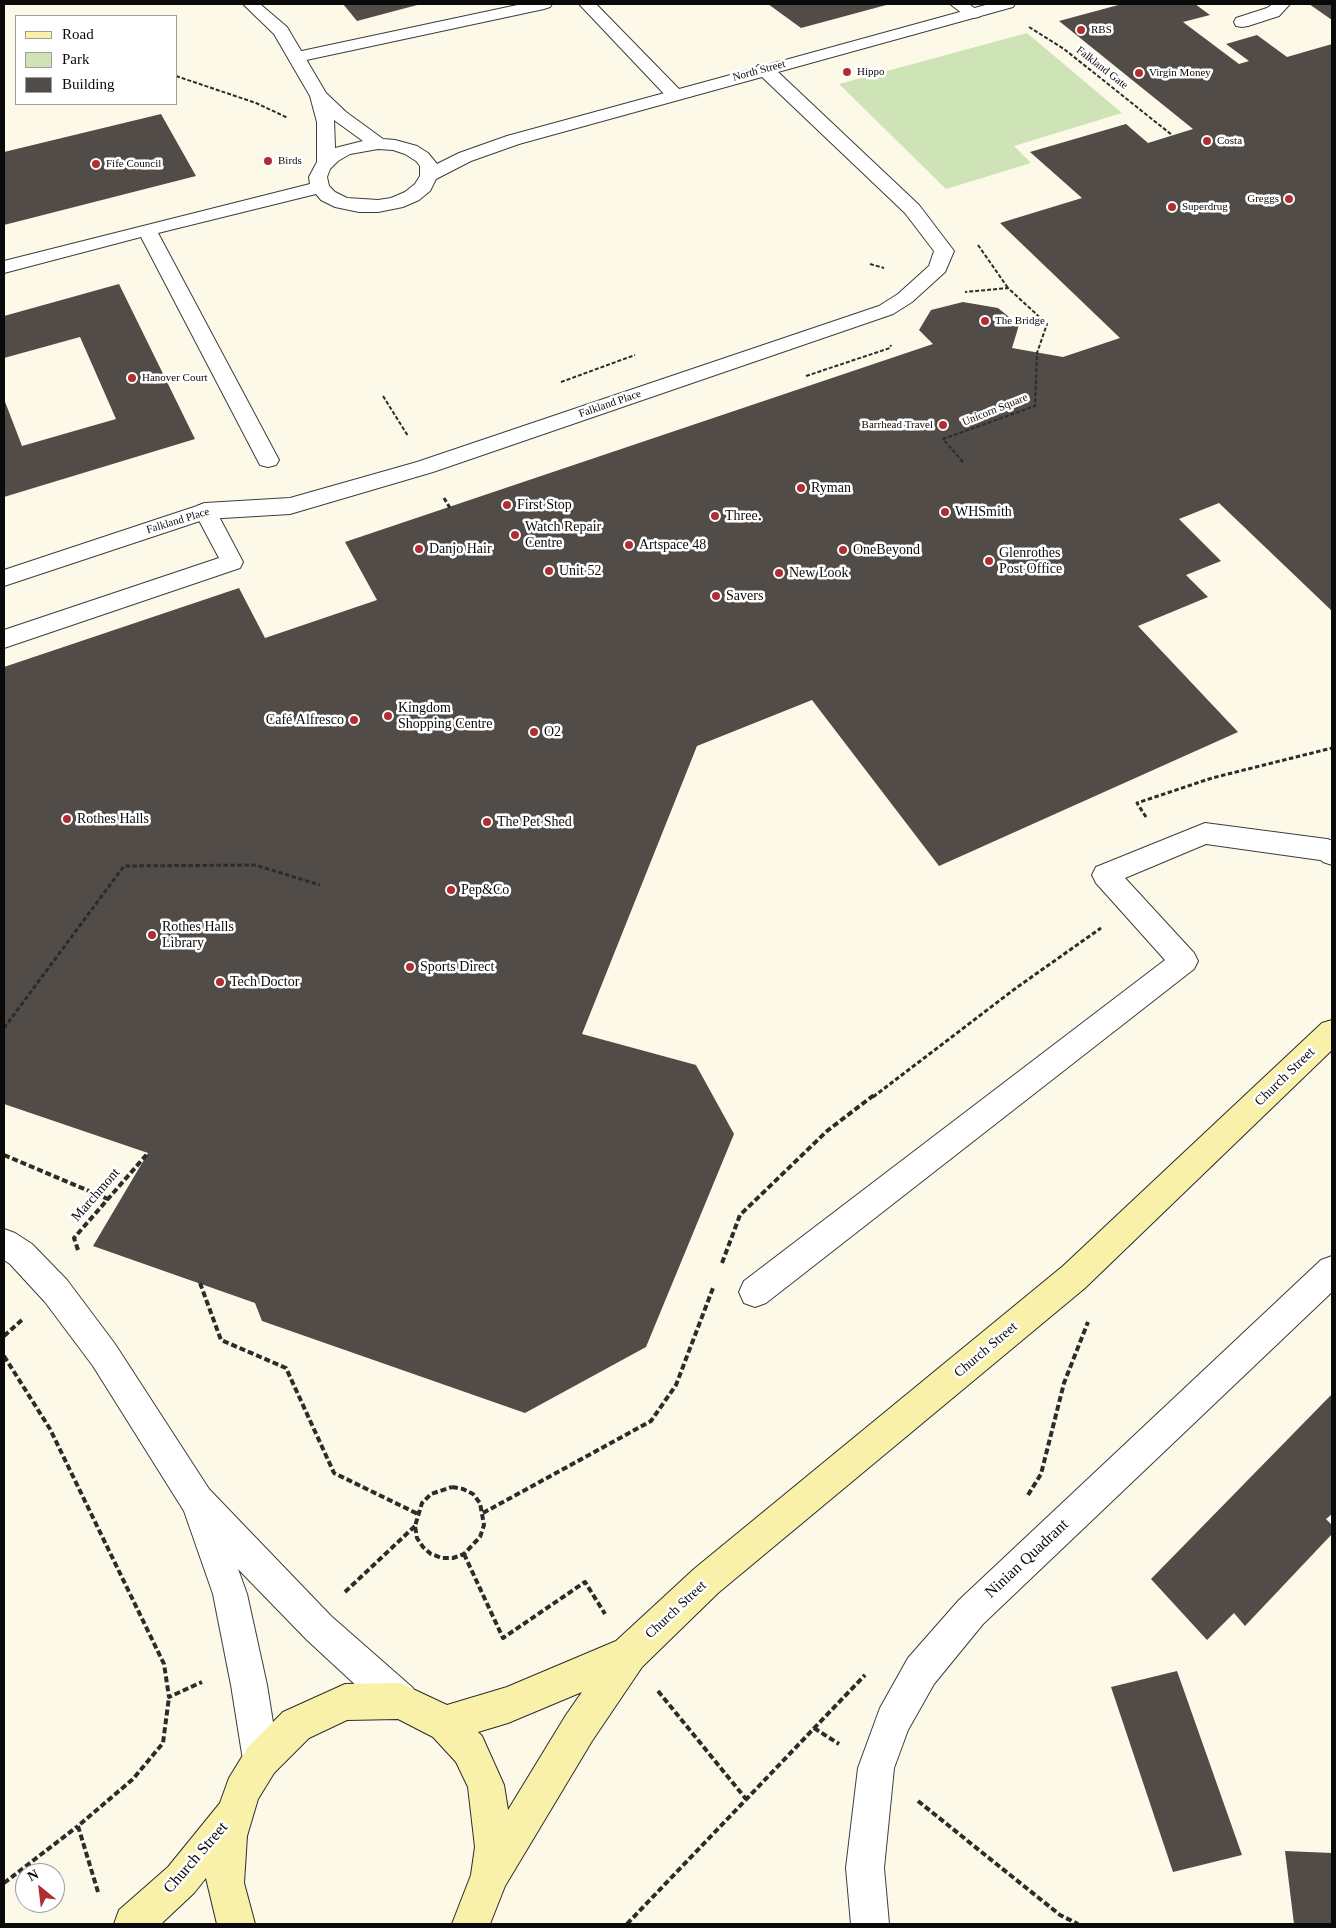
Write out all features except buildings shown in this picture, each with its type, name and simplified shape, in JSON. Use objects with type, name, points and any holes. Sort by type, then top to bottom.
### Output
[{"type":"street","points":[[251,4],[281,31],[319,96],[327,128],[326,162]]},
{"type":"street","points":[[276,4],[281,31]]},
{"type":"street","points":[[297,57],[544,4]]},
{"type":"street","points":[[588,4],[674,94]]},
{"type":"street","points":[[958,4],[973,13]]},
{"type":"street","name":"North Street","points":[[429,176],[466,157],[513,140],[764,69],[1007,4]]},
{"type":"street","points":[[1242,22],[1273,12],[1282,4]]},
{"type":"street","name":"Falkland Place","points":[[4,578],[205,511],[290,506],[424,467],[886,310],[920,286],[938,268],[944,251],[912,209],[764,69]]},
{"type":"street","points":[[319,96],[340,116],[378,144]]},
{"type":"street","name":"North Street","points":[[411,150],[513,140]]},
{"type":"street","points":[[378,144],[395,145],[411,150],[422,157],[429,166],[429,176],[423,187],[412,196],[396,203],[378,206],[359,206],[342,203],[328,196],[320,187],[318,177],[326,162],[345,150],[378,144]]},
{"type":"street","points":[[4,267],[320,187]]},
{"type":"street","points":[[147,230],[268,460]]},
{"type":"street","points":[[4,639],[232,562],[205,511]]},
{"type":"street","points":[[755,1292],[1184,961],[1105,875],[1205,833],[1330,852]]},
{"type":"street","name":"Church Street","points":[[490,1875],[579,1728],[629,1654],[706,1582],[1074,1277],[1332,1032]]},
{"type":"street","points":[[4,1243],[21,1254],[56,1291],[104,1355],[197,1501],[319,1628],[400,1701],[446,1724],[469,1749],[486,1785],[494,1847],[490,1875],[472,1924]]},
{"type":"street","name":"Ninian Quadrant","points":[[870,1924],[865,1868],[876,1768],[893,1721],[921,1671],[971,1612],[1332,1271]]},
{"type":"street","points":[[197,1501],[230,1594],[249,1685],[261,1760]]},
{"type":"street","name":"Church Street","points":[[446,1724],[508,1705],[629,1654]]},
{"type":"street","points":[[236,1924],[225,1883],[228,1836],[242,1791],[261,1760],[296,1725],[345,1702],[400,1701]]},
{"type":"street","name":"Church Street","points":[[133,1924],[181,1880],[235,1812]]},
{"type":"path","name":"Falkland Gate","points":[[1024,24],[1064,49],[1172,135]]},
{"type":"path","points":[[178,77],[256,103],[300,124],[327,128]]},
{"type":"path","points":[[870,264],[894,271],[920,286],[945,294],[1008,288],[982,249],[975,242]]},
{"type":"path","name":"Unicorn Square","points":[[963,462],[943,439],[1034,406],[1037,353],[1047,324],[1008,288]]},
{"type":"path","points":[[383,396],[408,437]]},
{"type":"path","points":[[4,1028],[124,866],[256,865],[320,885]]},
{"type":"path","name":"Marchmont","points":[[4,1336],[56,1291],[85,1270],[74,1238],[148,1153]]},
{"type":"path","points":[[4,1154],[108,1199]]},
{"type":"path","points":[[200,1283],[221,1340],[286,1368],[334,1473],[418,1514]]},
{"type":"path","points":[[1026,1499],[1041,1474],[1064,1383],[1089,1319]]},
{"type":"path","points":[[452,1487],[463,1489],[473,1494],[480,1503],[484,1525],[480,1537],[464,1554],[453,1558],[442,1558],[431,1554],[423,1547],[418,1538],[416,1526],[418,1514],[422,1503],[431,1494],[452,1487]]},
{"type":"path","points":[[629,1923],[868,1672]]},
{"type":"path","points":[[4,1883],[78,1826],[133,1779],[163,1743],[170,1697]]},
{"type":"path","points":[[814,1728],[876,1768],[1060,1915],[1078,1924]]},
{"type":"path","points":[[78,1826],[100,1898]]},
{"type":"green space","points":[[1027,33],[1122,113],[1014,146],[1031,163],[946,189],[839,84]]},
{"type":"place","name":"RBS","points":[[1081,30]]},
{"type":"place","name":"Hippo","points":[[847,72]]},
{"type":"place","name":"Virgin Money","points":[[1139,73]]},
{"type":"place","name":"Costa","points":[[1207,141]]},
{"type":"place","name":"Birds","points":[[268,161]]},
{"type":"place","name":"Fife Council","points":[[96,164]]},
{"type":"place","name":"Greggs","points":[[1289,199]]},
{"type":"place","name":"Superdrug","points":[[1172,207]]},
{"type":"place","name":"The Bridge","points":[[985,321]]},
{"type":"place","name":"Hanover Court","points":[[132,378]]},
{"type":"place","name":"Barrhead Travel","points":[[943,425]]},
{"type":"place","name":"Ryman","points":[[801,488]]},
{"type":"place","name":"First Stop","points":[[507,505]]},
{"type":"place","name":"WHSmith","points":[[945,512]]},
{"type":"place","name":"Three.","points":[[715,516]]},
{"type":"place","name":"Watch Repair Centre","points":[[515,535]]},
{"type":"place","name":"Artspace 48","points":[[629,545]]},
{"type":"place","name":"Danjo Hair","points":[[419,549]]},
{"type":"place","name":"OneBeyond","points":[[843,550]]},
{"type":"place","name":"Glenrothes Post Office","points":[[989,561]]},
{"type":"place","name":"Unit 52","points":[[549,571]]},
{"type":"place","name":"New Look","points":[[779,573]]},
{"type":"place","name":"Savers","points":[[716,596]]},
{"type":"place","name":"Kingdom Shopping Centre","points":[[388,716]]},
{"type":"place","name":"Café Alfresco","points":[[354,720]]},
{"type":"place","name":"O2","points":[[534,732]]},
{"type":"place","name":"Rothes Halls","points":[[67,819]]},
{"type":"place","name":"The Pet Shed","points":[[487,822]]},
{"type":"place","name":"Pep&Co","points":[[451,890]]},
{"type":"place","name":"Rothes Halls Library","points":[[152,935]]},
{"type":"place","name":"Sports Direct","points":[[410,967]]},
{"type":"place","name":"Tech Doctor","points":[[220,982]]}]
